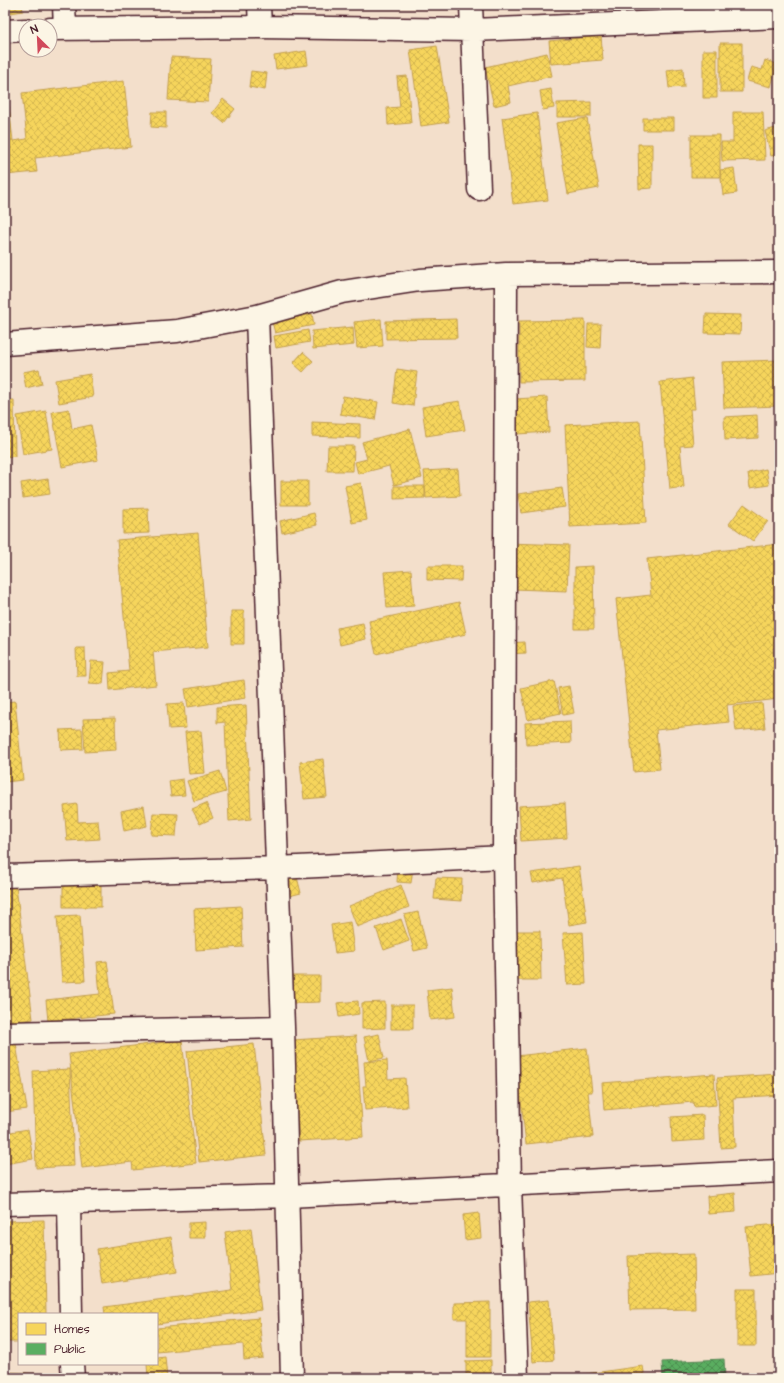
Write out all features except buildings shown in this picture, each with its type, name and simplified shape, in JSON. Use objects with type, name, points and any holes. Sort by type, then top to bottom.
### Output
[{"type":"street","points":[[64,5],[58,28],[260,27],[472,30],[779,17]]},
{"type":"street","points":[[259,5],[260,27]]},
{"type":"street","points":[[471,5],[479,189]]},
{"type":"street","points":[[5,31],[18,30]]},
{"type":"street","points":[[5,344],[177,331],[257,316],[342,292],[420,280],[506,274],[779,272]]},
{"type":"street","points":[[506,274],[504,857],[510,1185],[517,1378]]},
{"type":"street","points":[[257,316],[283,1027],[292,1378]]},
{"type":"street","points":[[5,876],[277,868],[504,857]]},
{"type":"street","points":[[5,1033],[283,1027]]},
{"type":"street","points":[[5,1204],[288,1196],[779,1171]]},
{"type":"street","points":[[69,1203],[71,1313]]},
{"type":"street","points":[[72,1365],[73,1378]]}]
